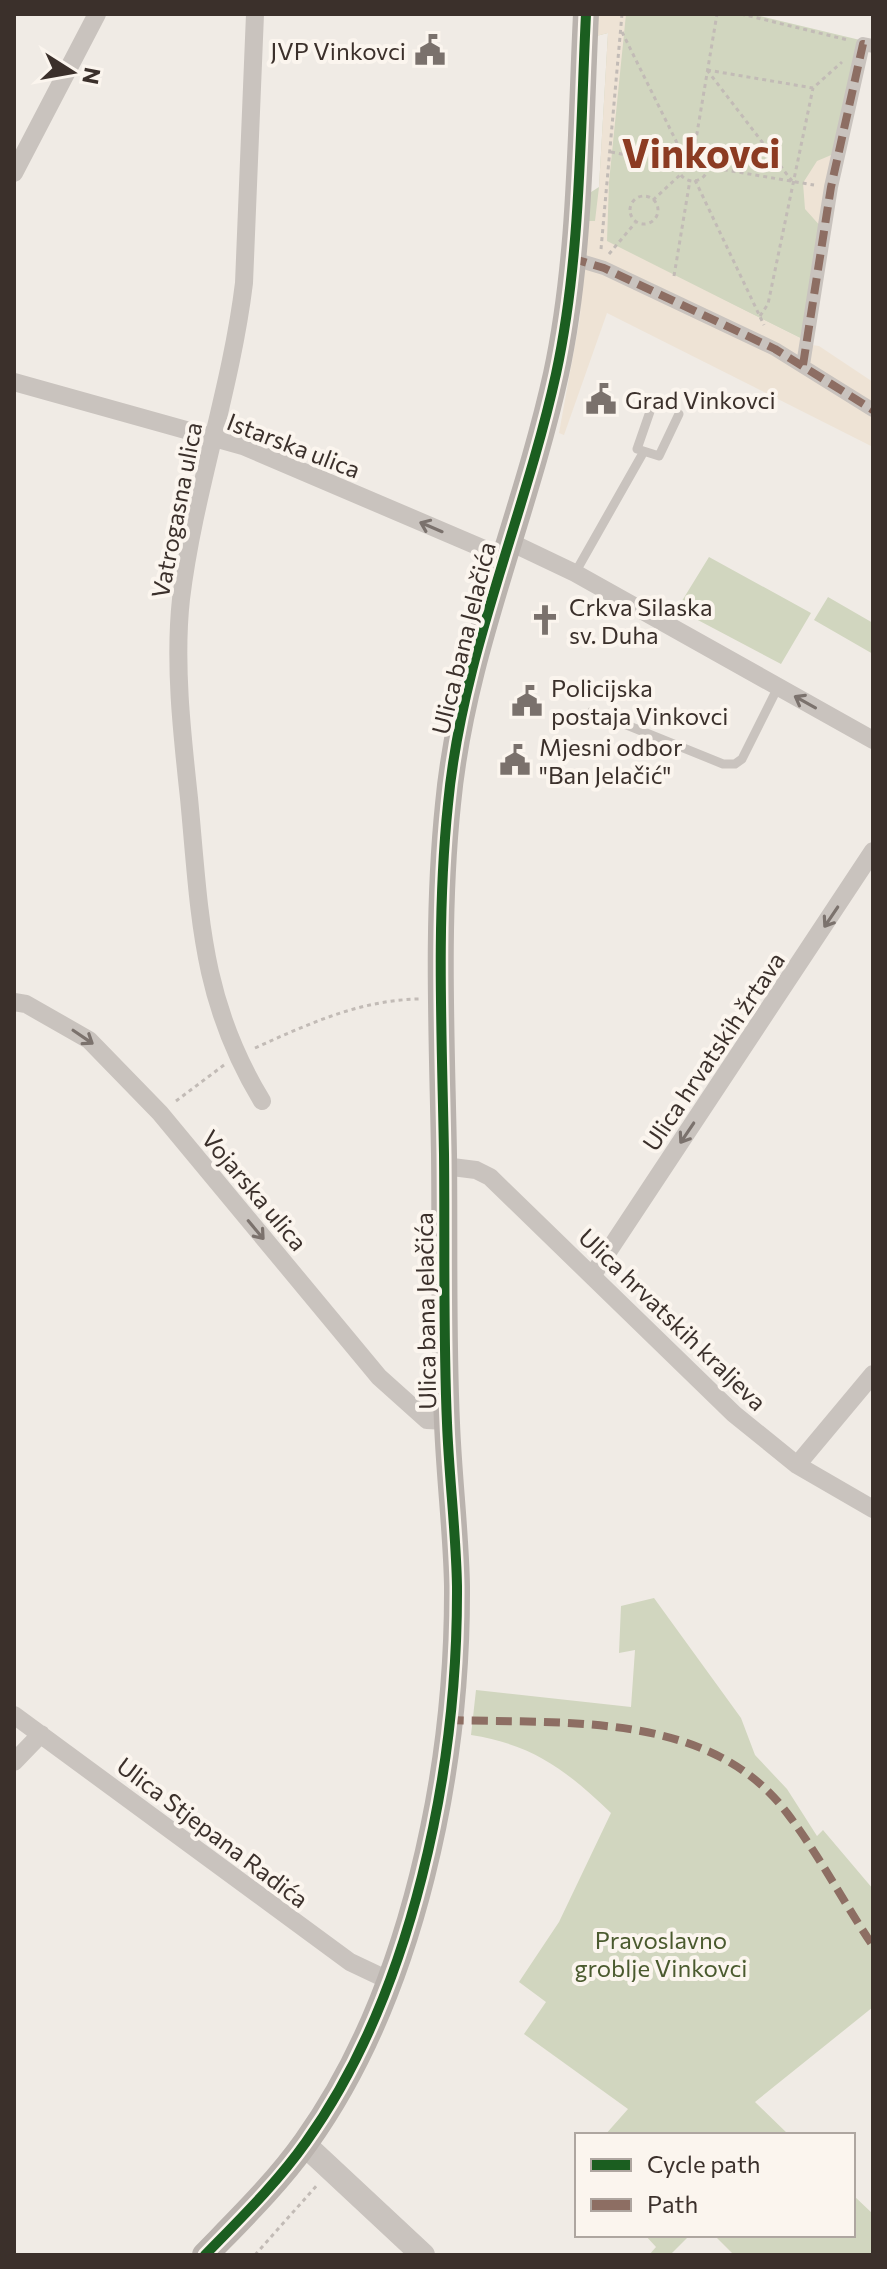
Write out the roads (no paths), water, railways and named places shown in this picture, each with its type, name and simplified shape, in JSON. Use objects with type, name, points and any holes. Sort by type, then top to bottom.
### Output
[{"type":"main road","name":"Ulica bana Jelačića","points":[[205,2255],[248,2212],[304,2144],[339,2091],[388,1980],[414,1908],[446,1736],[457,1587],[447,1421],[442,884],[457,734],[480,634],[555,379],[567,314],[586,14]]},
{"type":"street","points":[[14,173],[97,14]]},
{"type":"street","name":"Vatrogasna ulica","points":[[255,14],[244,283],[239,328],[213,438],[181,602],[183,741],[205,959],[235,1057],[262,1101]]},
{"type":"street","points":[[803,365],[831,187],[868,45]]},
{"type":"street","points":[[571,258],[599,266],[775,349],[873,410]]},
{"type":"street","name":"Istarska ulica","points":[[14,382],[243,446],[505,549],[575,573],[873,740]]},
{"type":"street","name":"Ulica hrvatskih žrtava","points":[[592,1276],[873,851]]},
{"type":"street","name":"Vojarska ulica","points":[[14,1002],[26,1004],[89,1040],[160,1113],[379,1377],[427,1420],[447,1421]]},
{"type":"street","name":"Ulica hrvatskih kraljeva","points":[[444,1166],[476,1170],[490,1177],[672,1357],[797,1465],[873,1509]]},
{"type":"street","points":[[797,1465],[873,1374]]},
{"type":"street","name":"Ulica Stjepana Radića","points":[[14,1715],[350,1962],[388,1980]]},
{"type":"street","points":[[14,1762],[41,1734]]},
{"type":"street","points":[[304,2144],[423,2255]]},
{"type":"lane","points":[[654,400],[637,440],[637,449],[643,453],[659,456],[679,414]]},
{"type":"lane","points":[[575,573],[643,453]]},
{"type":"lane","points":[[592,711],[723,764],[735,764],[742,759],[778,687]]},
{"type":"place","name":"JVP Vinkovci","points":[[430,50]]},
{"type":"place","name":"Grad Vinkovci","points":[[601,399]]},
{"type":"place","name":"Crkva Silaska sv. Duha","points":[[545,620]]},
{"type":"place","name":"Policijska postaja Vinkovci","points":[[527,701]]},
{"type":"place","name":"Mjesni odbor \"Ban Jelačić\"","points":[[515,760]]},
{"type":"district","name":"Vinkovci","points":[[701,151]]},
{"type":"park label","name":"Pravoslavno groblje Vinkovci","points":[[661,1953]]}]
